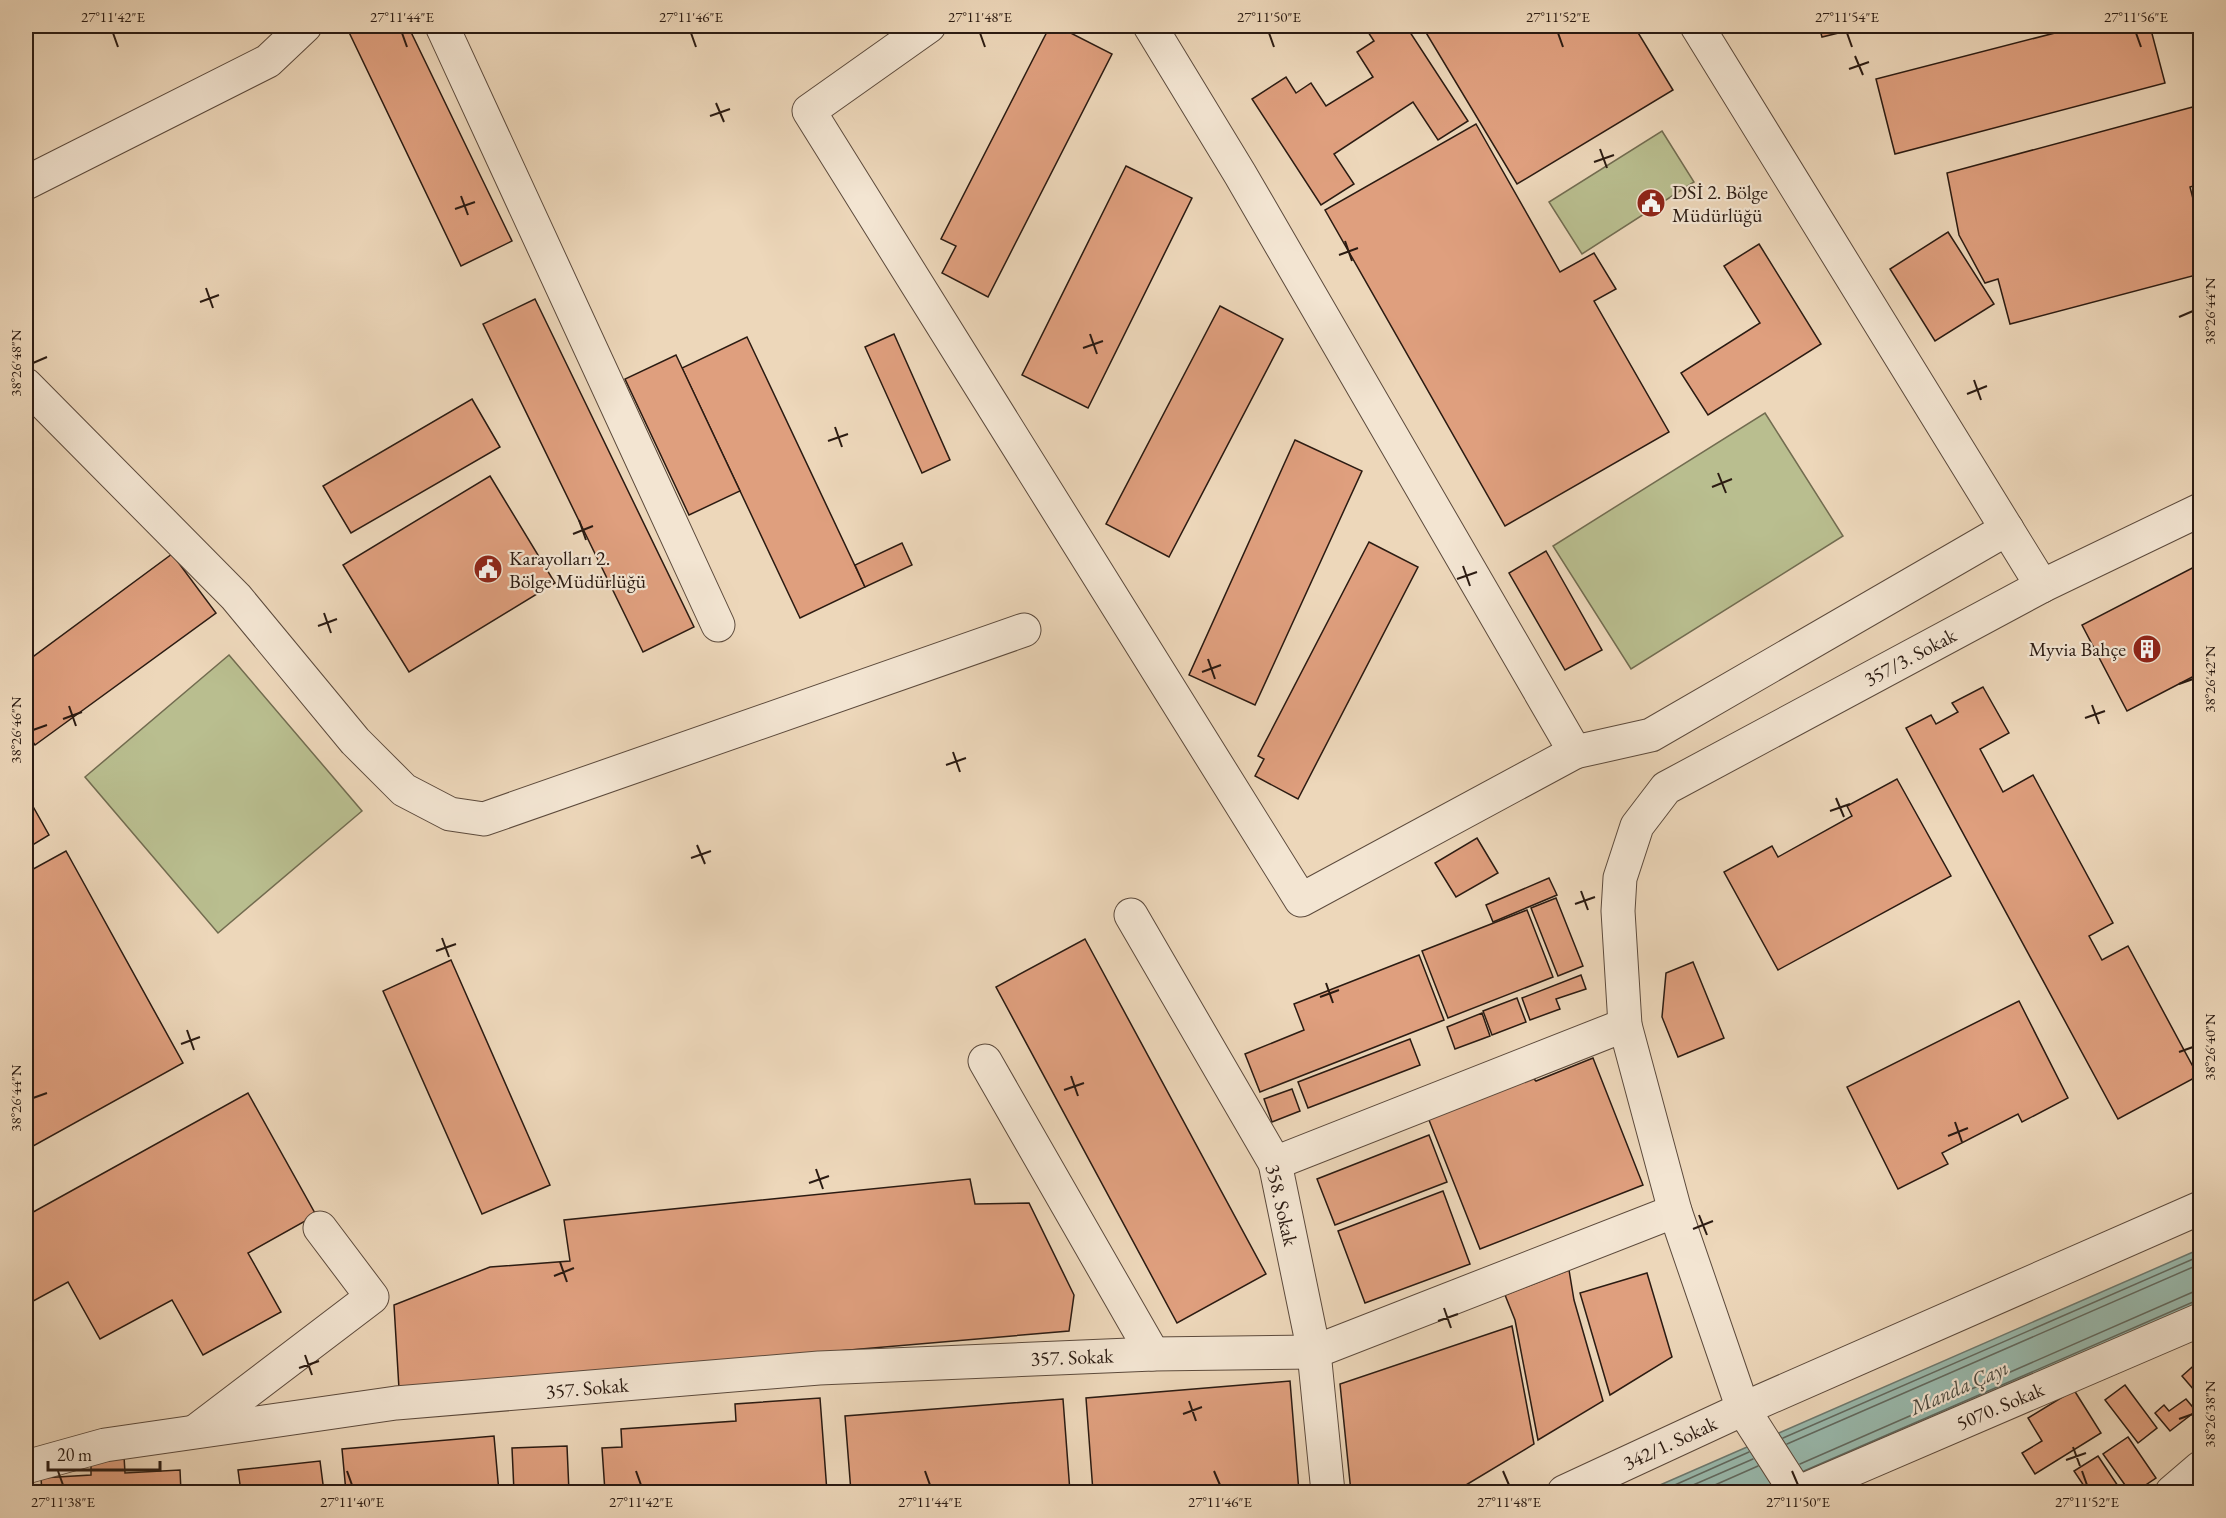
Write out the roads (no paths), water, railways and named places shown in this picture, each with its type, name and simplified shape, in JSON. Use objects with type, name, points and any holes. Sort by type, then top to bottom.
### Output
[{"type":"street","points":[[26,183],[268,61],[305,26]]},
{"type":"street","points":[[442,26],[718,625]]},
{"type":"street","points":[[929,26],[809,111],[1301,900],[1575,752],[1651,735],[2007,529]]},
{"type":"street","points":[[1150,26],[1246,184],[1575,752]]},
{"type":"street","points":[[1697,26],[2042,586]]},
{"type":"street","points":[[26,385],[236,597],[355,741],[404,790],[450,814],[484,819],[1024,630]]},
{"type":"street","name":"357/3. Sokak","points":[[1798,1492],[1743,1409],[1675,1211],[1625,1025],[1620,878],[1637,826],[1666,788],[2042,586],[2200,510]]},
{"type":"street","name":"358. Sokak","points":[[1131,915],[1275,1163],[1314,1352],[1328,1492]]},
{"type":"street","points":[[1275,1163],[1625,1025]]},
{"type":"street","points":[[985,1061],[1154,1354]]},
{"type":"street","name":"342/1. Sokak","points":[[1564,1492],[1743,1409],[2200,1208]]},
{"type":"street","points":[[1314,1352],[1675,1211]]},
{"type":"street","points":[[195,1432],[372,1297],[320,1228]]},
{"type":"street","name":"5070. Sokak","points":[[1798,1492],[2200,1320]]},
{"type":"street","name":"357. Sokak","points":[[26,1467],[105,1445],[396,1403],[819,1368],[1154,1354],[1314,1352]]},
{"type":"street","points":[[2172,1492],[2200,1468]]},
{"type":"water","name":"Manda Çayı","points":[[2200,1249],[2200,1304],[1769,1492],[1644,1492]]},
{"type":"place","name":"DSİ 2. Bölge Müdürlüğü","points":[[1651,203]]},
{"type":"place","name":"Karayolları 2. Bölge Müdürlüğü","points":[[488,569]]},
{"type":"place","name":"Myvia Bahçe","points":[[2147,649]]}]
